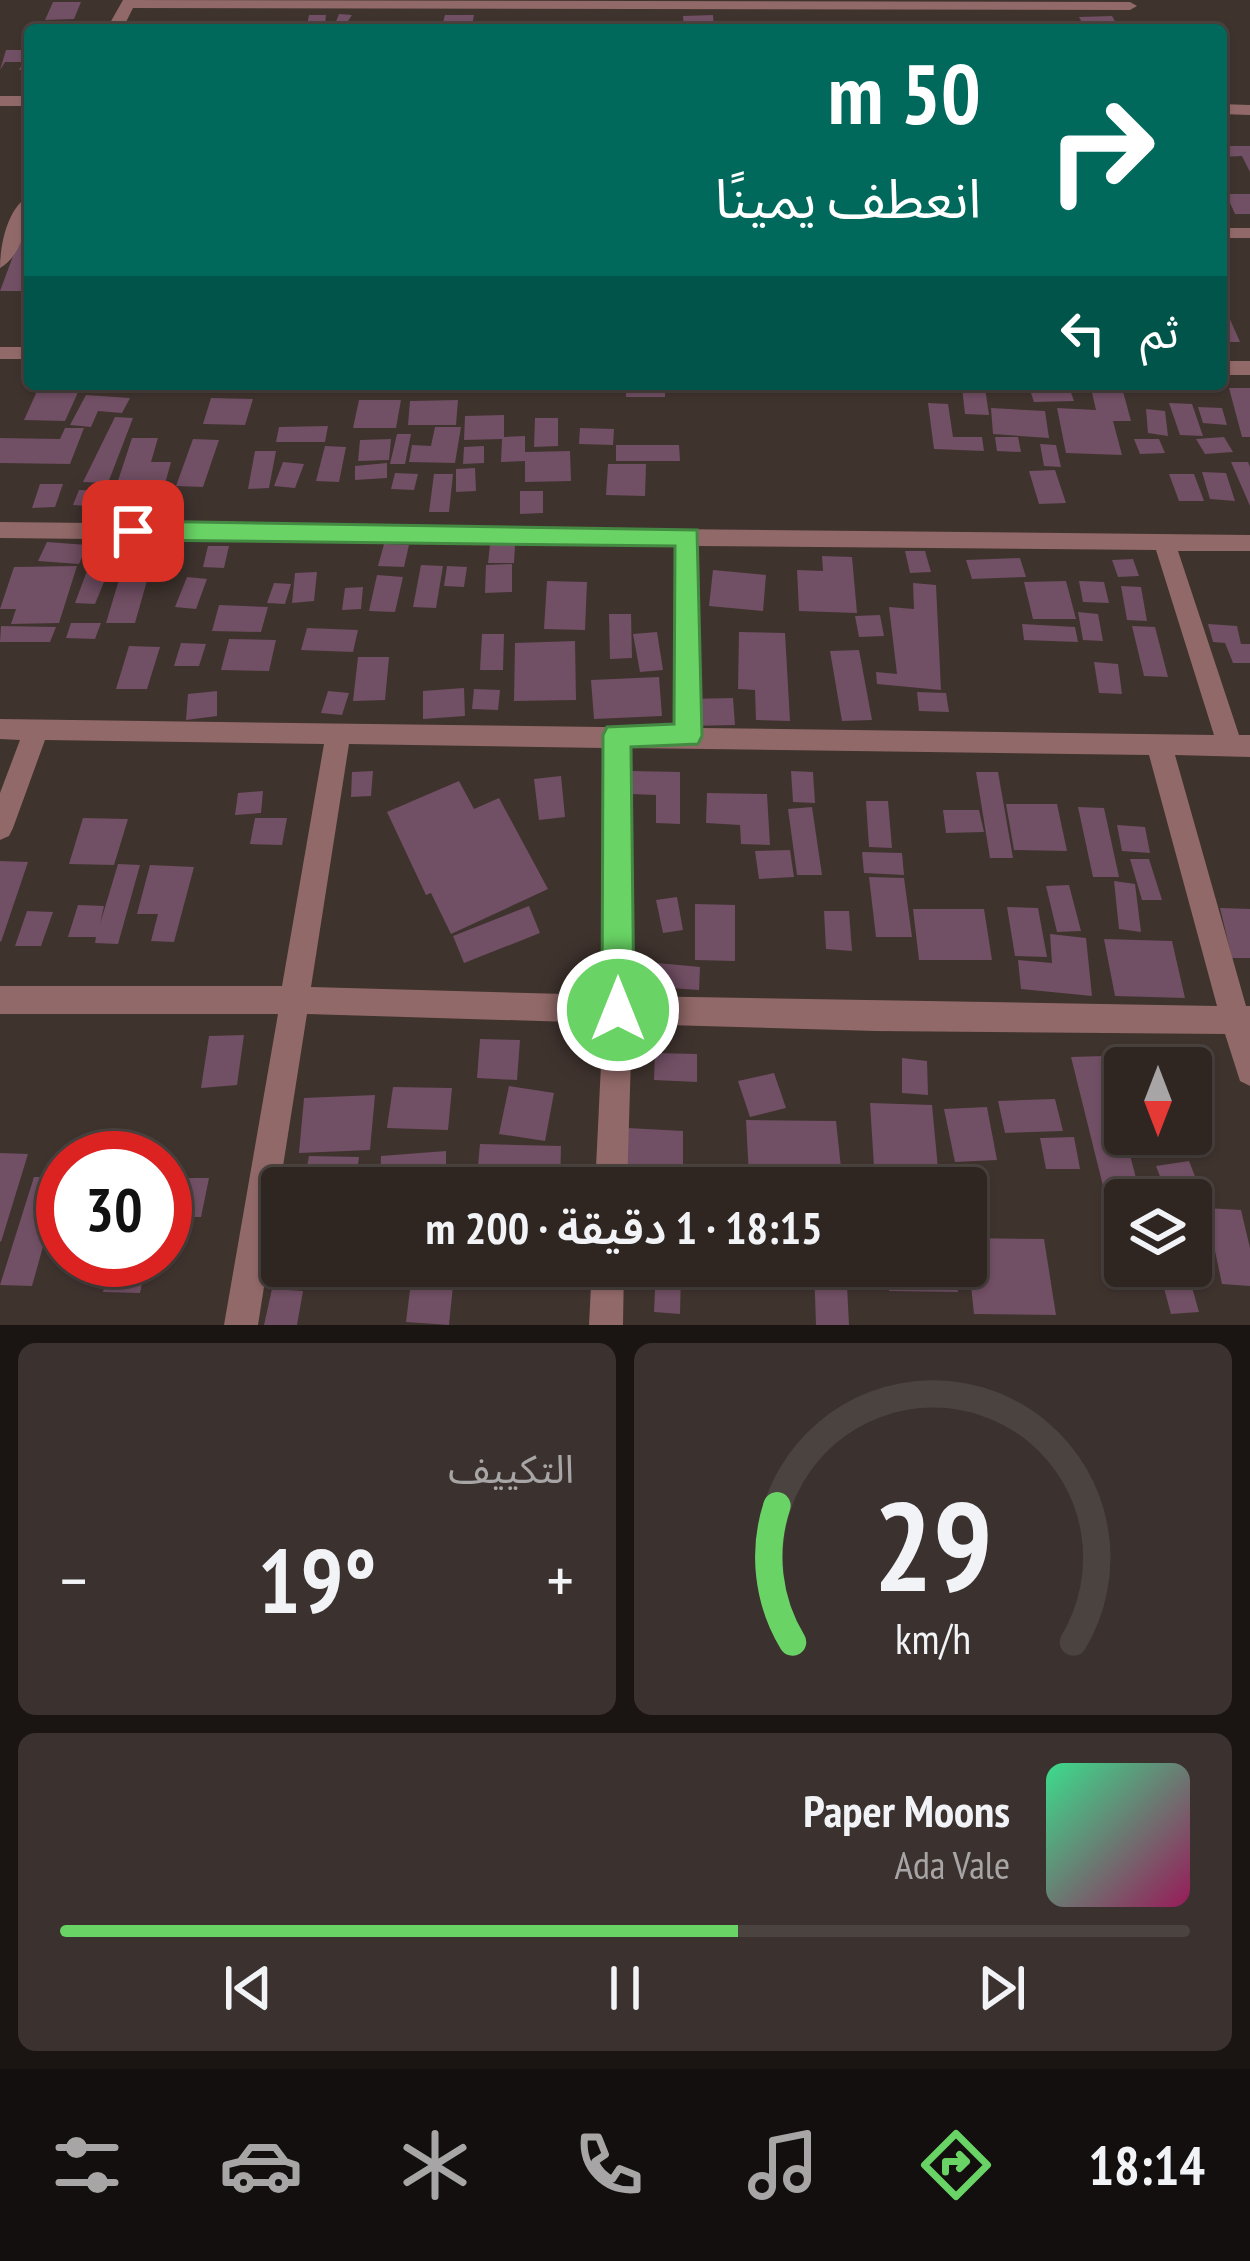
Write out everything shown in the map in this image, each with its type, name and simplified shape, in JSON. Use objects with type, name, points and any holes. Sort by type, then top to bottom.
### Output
[{"type":"street","points":[[129,2],[1131,8]]},
{"type":"street","points":[[0,262],[24,226]]},
{"type":"street","points":[[0,530],[1250,543]]},
{"type":"street","points":[[688,536],[688,736]]},
{"type":"street","points":[[0,729],[1240,745],[1165,544]]},
{"type":"street","points":[[0,828],[36,729]]},
{"type":"street","points":[[241,1325],[338,735]]},
{"type":"street","points":[[612,1167],[618,1010],[617,735]]},
{"type":"street","points":[[1159,744],[1244,1020],[1250,1071]]},
{"type":"street","points":[[0,1000],[292,1000],[1244,1020]]},
{"type":"street","points":[[606,1325],[607,1287]]},
{"type":"building","points":[[53,2],[81,2],[74,19],[45,20]]},
{"type":"building","points":[[339,14],[352,15],[346,24],[335,24]]},
{"type":"building","points":[[309,15],[326,15],[325,24],[307,24]]},
{"type":"building","points":[[445,15],[474,15],[472,24],[443,24]]},
{"type":"building","points":[[713,15],[714,24],[684,24],[683,16]]},
{"type":"building","points":[[1112,16],[1117,24],[1083,24],[1079,17]]},
{"type":"building","points":[[6,50],[24,50],[24,70],[19,70],[23,62],[5,62],[0,70]]},
{"type":"building","points":[[1227,146],[1250,146],[1250,172],[1242,156],[1227,157]]},
{"type":"building","points":[[1227,194],[1250,194],[1250,214],[1235,214]]},
{"type":"building","points":[[19,240],[24,240],[24,291],[0,291]]},
{"type":"building","points":[[1227,317],[1229,317],[1240,342],[1227,342]]},
{"type":"building","points":[[1229,388],[1250,388],[1250,437],[1242,437]]},
{"type":"building","points":[[38,390],[79,390],[65,421],[24,420]]},
{"type":"building","points":[[626,390],[665,390],[665,397],[626,397]]},
{"type":"building","points":[[962,390],[985,390],[989,415],[965,414]]},
{"type":"building","points":[[1030,390],[1070,390],[1074,401],[1034,402]]},
{"type":"building","points":[[1091,390],[1123,390],[1131,421],[1113,421],[1122,455],[1066,453],[1057,408],[1096,410]]},
{"type":"building","points":[[86,395],[130,398],[122,413],[98,411],[91,427],[70,425]]},
{"type":"building","points":[[211,398],[253,399],[245,425],[203,424]]},
{"type":"building","points":[[359,400],[401,400],[396,428],[353,428]]},
{"type":"building","points":[[458,400],[456,425],[408,425],[410,401]]},
{"type":"building","points":[[928,403],[948,404],[953,437],[982,437],[984,451],[934,449]]},
{"type":"building","points":[[1169,403],[1192,404],[1203,436],[1180,435]]},
{"type":"building","points":[[1198,407],[1222,408],[1227,425],[1203,423]]},
{"type":"building","points":[[991,408],[1045,411],[1049,438],[993,434]]},
{"type":"building","points":[[1146,409],[1165,411],[1168,436],[1148,433]]},
{"type":"building","points":[[504,415],[504,437],[525,436],[525,452],[570,451],[571,481],[525,482],[525,461],[501,462],[502,439],[464,440],[465,416]]},
{"type":"building","points":[[115,417],[133,418],[108,483],[83,482]]},
{"type":"building","points":[[535,418],[558,418],[558,446],[534,447]]},
{"type":"building","points":[[328,426],[325,442],[276,442],[279,427]]},
{"type":"building","points":[[435,427],[461,427],[455,463],[409,462],[412,445],[431,446]]},
{"type":"building","points":[[65,428],[84,428],[70,464],[0,463],[0,438],[60,439]]},
{"type":"building","points":[[580,428],[614,429],[613,445],[579,444]]},
{"type":"building","points":[[397,434],[411,434],[405,464],[390,464]]},
{"type":"building","points":[[995,437],[1018,437],[1021,452],[997,451]]},
{"type":"building","points":[[1224,437],[1233,452],[1205,454],[1196,439]]},
{"type":"building","points":[[132,438],[158,438],[151,462],[171,462],[163,491],[115,490]]},
{"type":"building","points":[[193,439],[219,440],[203,487],[176,486]]},
{"type":"building","points":[[391,439],[389,460],[358,461],[360,440]]},
{"type":"building","points":[[1134,439],[1159,439],[1165,453],[1140,454]]},
{"type":"building","points":[[1040,444],[1056,445],[1061,467],[1044,466]]},
{"type":"building","points":[[616,445],[679,445],[680,461],[616,461]]},
{"type":"building","points":[[325,446],[346,447],[339,482],[316,481]]},
{"type":"building","points":[[484,446],[484,463],[463,464],[464,447]]},
{"type":"building","points":[[255,451],[276,451],[269,488],[248,489]]},
{"type":"building","points":[[283,462],[304,464],[295,488],[274,486]]},
{"type":"building","points":[[1231,462],[1248,462],[1250,506]]},
{"type":"building","points":[[387,463],[387,478],[355,480],[355,466]]},
{"type":"building","points":[[608,464],[646,464],[645,496],[606,495]]},
{"type":"building","points":[[475,468],[476,491],[456,492],[456,469]]},
{"type":"building","points":[[1055,470],[1066,503],[1039,504],[1029,471]]},
{"type":"building","points":[[1202,472],[1226,473],[1235,501],[1210,499]]},
{"type":"building","points":[[395,473],[418,474],[414,490],[391,489]]},
{"type":"building","points":[[434,474],[453,474],[449,512],[429,512]]},
{"type":"building","points":[[1169,474],[1194,474],[1204,501],[1179,501]]},
{"type":"building","points":[[40,484],[63,484],[55,507],[32,508]]},
{"type":"building","points":[[79,490],[106,491],[100,507],[73,505]]},
{"type":"building","points":[[520,491],[543,491],[543,513],[520,514]]},
{"type":"building","points":[[47,542],[87,545],[79,564],[38,561]]},
{"type":"building","points":[[384,544],[409,545],[404,567],[378,566]]},
{"type":"building","points":[[490,545],[515,545],[514,563],[488,563]]},
{"type":"building","points":[[208,546],[229,546],[224,568],[203,567]]},
{"type":"building","points":[[905,551],[925,551],[931,572],[910,573]]},
{"type":"building","points":[[822,556],[852,557],[857,613],[799,611],[797,570],[823,571]]},
{"type":"building","points":[[1020,558],[1026,577],[972,579],[966,560]]},
{"type":"building","points":[[1133,559],[1139,576],[1118,577],[1112,560]]},
{"type":"building","points":[[124,563],[152,563],[135,623],[106,623]]},
{"type":"building","points":[[512,564],[512,592],[485,593],[486,565]]},
{"type":"building","points":[[421,565],[443,566],[436,608],[413,607]]},
{"type":"building","points":[[77,566],[59,623],[11,624],[16,609],[0,609],[14,567]]},
{"type":"building","points":[[447,566],[467,567],[464,587],[444,586]]},
{"type":"building","points":[[713,570],[766,575],[763,611],[709,606]]},
{"type":"building","points":[[87,571],[108,572],[95,604],[75,603]]},
{"type":"building","points":[[317,572],[314,601],[292,603],[295,573]]},
{"type":"building","points":[[377,575],[403,577],[395,612],[369,611]]},
{"type":"building","points":[[187,577],[207,579],[196,609],[175,607]]},
{"type":"building","points":[[547,581],[587,582],[585,630],[544,629]]},
{"type":"building","points":[[1066,581],[1076,619],[1033,619],[1024,582]]},
{"type":"building","points":[[1079,581],[1104,582],[1109,603],[1083,602]]},
{"type":"building","points":[[274,583],[291,584],[285,604],[267,603]]},
{"type":"building","points":[[913,583],[936,585],[941,690],[877,684],[876,672],[897,674],[889,607],[914,609]]},
{"type":"building","points":[[1121,586],[1141,587],[1147,621],[1127,620]]},
{"type":"building","points":[[363,587],[361,609],[342,610],[345,588]]},
{"type":"building","points":[[219,605],[268,607],[261,632],[212,631]]},
{"type":"building","points":[[1078,612],[1098,614],[1103,641],[1083,640]]},
{"type":"building","points":[[609,614],[631,614],[632,658],[610,659]]},
{"type":"building","points":[[880,615],[884,636],[859,637],[855,616]]},
{"type":"building","points":[[71,623],[101,623],[95,639],[66,638]]},
{"type":"building","points":[[1022,624],[1075,627],[1078,642],[1024,640]]},
{"type":"building","points":[[1208,624],[1237,626],[1241,644],[1250,644],[1250,663],[1233,663],[1225,643],[1213,642]]},
{"type":"building","points":[[1,626],[56,627],[50,642],[0,642]]},
{"type":"building","points":[[1132,626],[1155,627],[1168,677],[1144,676]]},
{"type":"building","points":[[307,628],[358,630],[353,652],[301,650]]},
{"type":"building","points":[[657,632],[663,670],[640,672],[633,634]]},
{"type":"building","points":[[739,632],[785,633],[790,721],[756,720],[755,690],[738,689]]},
{"type":"building","points":[[482,634],[504,634],[503,670],[480,670]]},
{"type":"building","points":[[229,639],[276,640],[269,671],[221,670]]},
{"type":"building","points":[[575,641],[576,700],[514,701],[515,643]]},
{"type":"building","points":[[181,643],[206,644],[199,666],[174,666]]},
{"type":"building","points":[[129,646],[160,647],[147,689],[116,689]]},
{"type":"building","points":[[859,650],[872,720],[842,721],[830,651]]},
{"type":"building","points":[[358,657],[389,657],[385,700],[353,701]]},
{"type":"building","points":[[1094,662],[1118,664],[1122,694],[1099,693]]},
{"type":"building","points":[[659,677],[662,716],[594,719],[591,680]]},
{"type":"building","points":[[464,688],[465,716],[423,719],[423,691]]},
{"type":"building","points":[[474,689],[500,690],[498,710],[472,709]]},
{"type":"building","points":[[217,691],[217,716],[186,720],[188,694]]},
{"type":"building","points":[[328,691],[349,693],[342,715],[321,713]]},
{"type":"building","points":[[917,692],[946,693],[949,712],[919,711]]},
{"type":"building","points":[[733,698],[735,725],[690,726],[688,699]]},
{"type":"building","points":[[373,771],[371,796],[351,797],[352,772]]},
{"type":"building","points":[[631,771],[680,772],[680,824],[656,823],[656,795],[630,794]]},
{"type":"building","points":[[791,771],[813,772],[815,803],[793,802]]},
{"type":"building","points":[[976,772],[998,772],[1013,858],[990,858]]},
{"type":"building","points":[[561,776],[565,817],[539,820],[534,779]]},
{"type":"building","points":[[459,781],[474,809],[499,798],[548,889],[451,934],[431,893],[426,895],[387,812]]},
{"type":"building","points":[[263,791],[261,813],[235,815],[238,793]]},
{"type":"building","points":[[707,793],[767,794],[770,845],[741,844],[740,825],[706,823]]},
{"type":"building","points":[[866,801],[888,801],[892,848],[869,847]]},
{"type":"building","points":[[1006,804],[1057,804],[1067,851],[1014,850]]},
{"type":"building","points":[[812,807],[822,875],[797,875],[788,809]]},
{"type":"building","points":[[1078,807],[1104,808],[1119,877],[1093,877]]},
{"type":"building","points":[[943,810],[979,810],[984,832],[946,833]]},
{"type":"building","points":[[83,818],[128,819],[114,865],[69,864]]},
{"type":"building","points":[[255,818],[287,818],[282,845],[250,844]]},
{"type":"building","points":[[1117,825],[1145,827],[1150,853],[1122,851]]},
{"type":"building","points":[[790,850],[794,877],[759,879],[755,851]]},
{"type":"building","points":[[862,852],[902,853],[904,875],[864,873]]},
{"type":"building","points":[[1130,859],[1149,859],[1162,900],[1142,900]]},
{"type":"building","points":[[0,861],[28,862],[1,942],[0,941]]},
{"type":"building","points":[[118,864],[140,865],[118,944],[95,943],[96,937],[68,937],[78,905],[104,906],[100,924]]},
{"type":"building","points":[[150,865],[194,867],[174,942],[151,941],[158,914],[137,914]]},
{"type":"building","points":[[869,877],[904,878],[912,937],[876,937]]},
{"type":"building","points":[[1114,881],[1135,884],[1141,932],[1119,929]]},
{"type":"building","points":[[1069,885],[1081,931],[1057,932],[1046,886]]},
{"type":"building","points":[[677,897],[683,930],[663,933],[656,900]]},
{"type":"building","points":[[695,904],[735,905],[735,961],[695,960]]},
{"type":"building","points":[[529,906],[540,933],[464,963],[453,936]]},
{"type":"building","points":[[1007,907],[1038,908],[1047,957],[1015,956]]},
{"type":"building","points":[[1220,908],[1250,909],[1250,958],[1232,958]]},
{"type":"building","points":[[913,909],[984,909],[992,960],[919,960]]},
{"type":"building","points":[[27,911],[53,912],[41,946],[15,946]]},
{"type":"building","points":[[824,911],[849,911],[852,951],[826,949]]},
{"type":"building","points":[[1050,934],[1086,938],[1092,996],[1021,989],[1018,960],[1052,963]]},
{"type":"building","points":[[1104,939],[1172,941],[1185,998],[1115,996]]},
{"type":"building","points":[[657,963],[700,967],[699,990],[656,987]]},
{"type":"building","points":[[244,1035],[237,1085],[201,1088],[209,1036]]},
{"type":"building","points":[[480,1039],[520,1040],[517,1080],[477,1078]]},
{"type":"building","points":[[655,1053],[697,1054],[697,1082],[654,1080]]},
{"type":"building","points":[[1104,1056],[1104,1155],[1130,1155],[1136,1179],[1104,1179],[1104,1190],[1071,1057]]},
{"type":"building","points":[[902,1058],[927,1061],[928,1095],[902,1093]]},
{"type":"building","points":[[774,1073],[786,1108],[750,1117],[738,1081]]},
{"type":"building","points":[[509,1086],[554,1093],[545,1141],[499,1134]]},
{"type":"building","points":[[393,1087],[452,1088],[448,1130],[387,1128]]},
{"type":"building","points":[[375,1095],[370,1150],[299,1153],[304,1098]]},
{"type":"building","points":[[1055,1099],[1063,1131],[1005,1133],[998,1101]]},
{"type":"building","points":[[870,1103],[932,1105],[938,1167],[874,1167]]},
{"type":"building","points":[[987,1107],[997,1160],[955,1162],[944,1109]]},
{"type":"building","points":[[746,1120],[836,1121],[841,1167],[749,1167]]},
{"type":"building","points":[[609,1127],[683,1131],[683,1167],[608,1167]]},
{"type":"building","points":[[1074,1137],[1080,1169],[1046,1169],[1040,1138]]},
{"type":"building","points":[[480,1144],[561,1146],[560,1167],[478,1167]]},
{"type":"building","points":[[446,1151],[446,1167],[381,1167],[381,1156]]},
{"type":"building","points":[[0,1153],[28,1154],[1,1242],[0,1241]]},
{"type":"building","points":[[309,1156],[359,1157],[358,1167],[307,1167]]},
{"type":"building","points":[[1189,1161],[1196,1179],[1161,1179],[1156,1166]]},
{"type":"building","points":[[34,1177],[36,1177],[32,1286],[0,1285]]},
{"type":"building","points":[[192,1178],[209,1178],[201,1217],[192,1217]]},
{"type":"building","points":[[1212,1208],[1241,1210],[1250,1248],[1250,1286],[1222,1284],[1212,1236]]},
{"type":"building","points":[[987,1238],[1044,1239],[1056,1315],[974,1314],[971,1287],[987,1287]]},
{"type":"building","points":[[104,1287],[141,1287],[140,1293],[103,1292]]},
{"type":"building","points":[[410,1287],[453,1287],[449,1325],[406,1322]]},
{"type":"building","points":[[655,1287],[681,1287],[680,1314],[654,1312]]},
{"type":"building","points":[[815,1287],[847,1287],[849,1325],[816,1325]]},
{"type":"building","points":[[889,1287],[957,1287],[958,1292],[889,1291]]},
{"type":"building","points":[[1164,1287],[1192,1287],[1199,1312],[1171,1314]]},
{"type":"building","points":[[272,1289],[303,1291],[297,1325],[264,1325]]},
{"type":"route","points":[[133,531],[688,536],[688,736],[617,735],[618,1010]]}]
